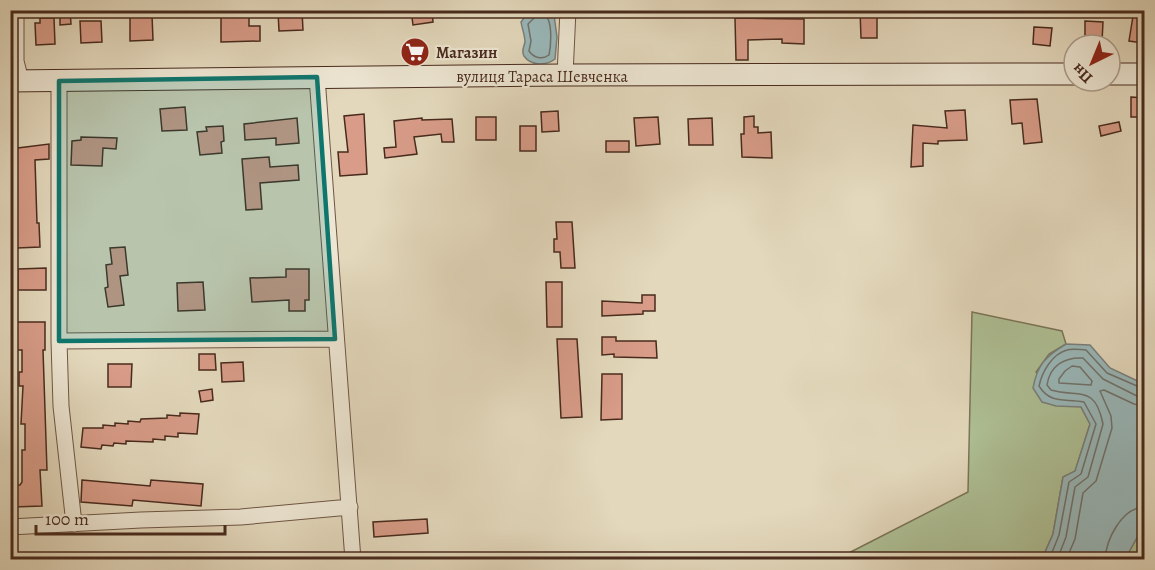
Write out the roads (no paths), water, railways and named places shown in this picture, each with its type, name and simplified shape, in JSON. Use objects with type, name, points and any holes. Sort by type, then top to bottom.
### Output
[{"type":"street","points":[[16,10],[16,81]]},
{"type":"street","points":[[565,75],[568,10]]},
{"type":"street","name":"вулиця Тараса Шевченка","points":[[16,81],[565,75],[1062,74]]},
{"type":"street","points":[[1122,74],[1144,74]]},
{"type":"street","points":[[317,77],[353,560]]},
{"type":"street","points":[[59,81],[61,406],[74,524]]},
{"type":"street","points":[[59,341],[335,339]]},
{"type":"street","points":[[10,527],[241,517],[350,507]]},
{"type":"water","points":[[534,12],[554,15],[557,37],[555,59],[547,63],[531,62],[523,54],[525,40],[521,22],[527,14]]},
{"type":"water","points":[[1066,344],[1090,345],[1110,368],[1144,384],[1144,525],[1127,559],[1042,559],[1053,534],[1063,477],[1075,471],[1090,424],[1081,407],[1056,406],[1042,402],[1033,388],[1040,367],[1053,353]]},
{"type":"place","name":"Магазин","points":[[415,52]]}]
